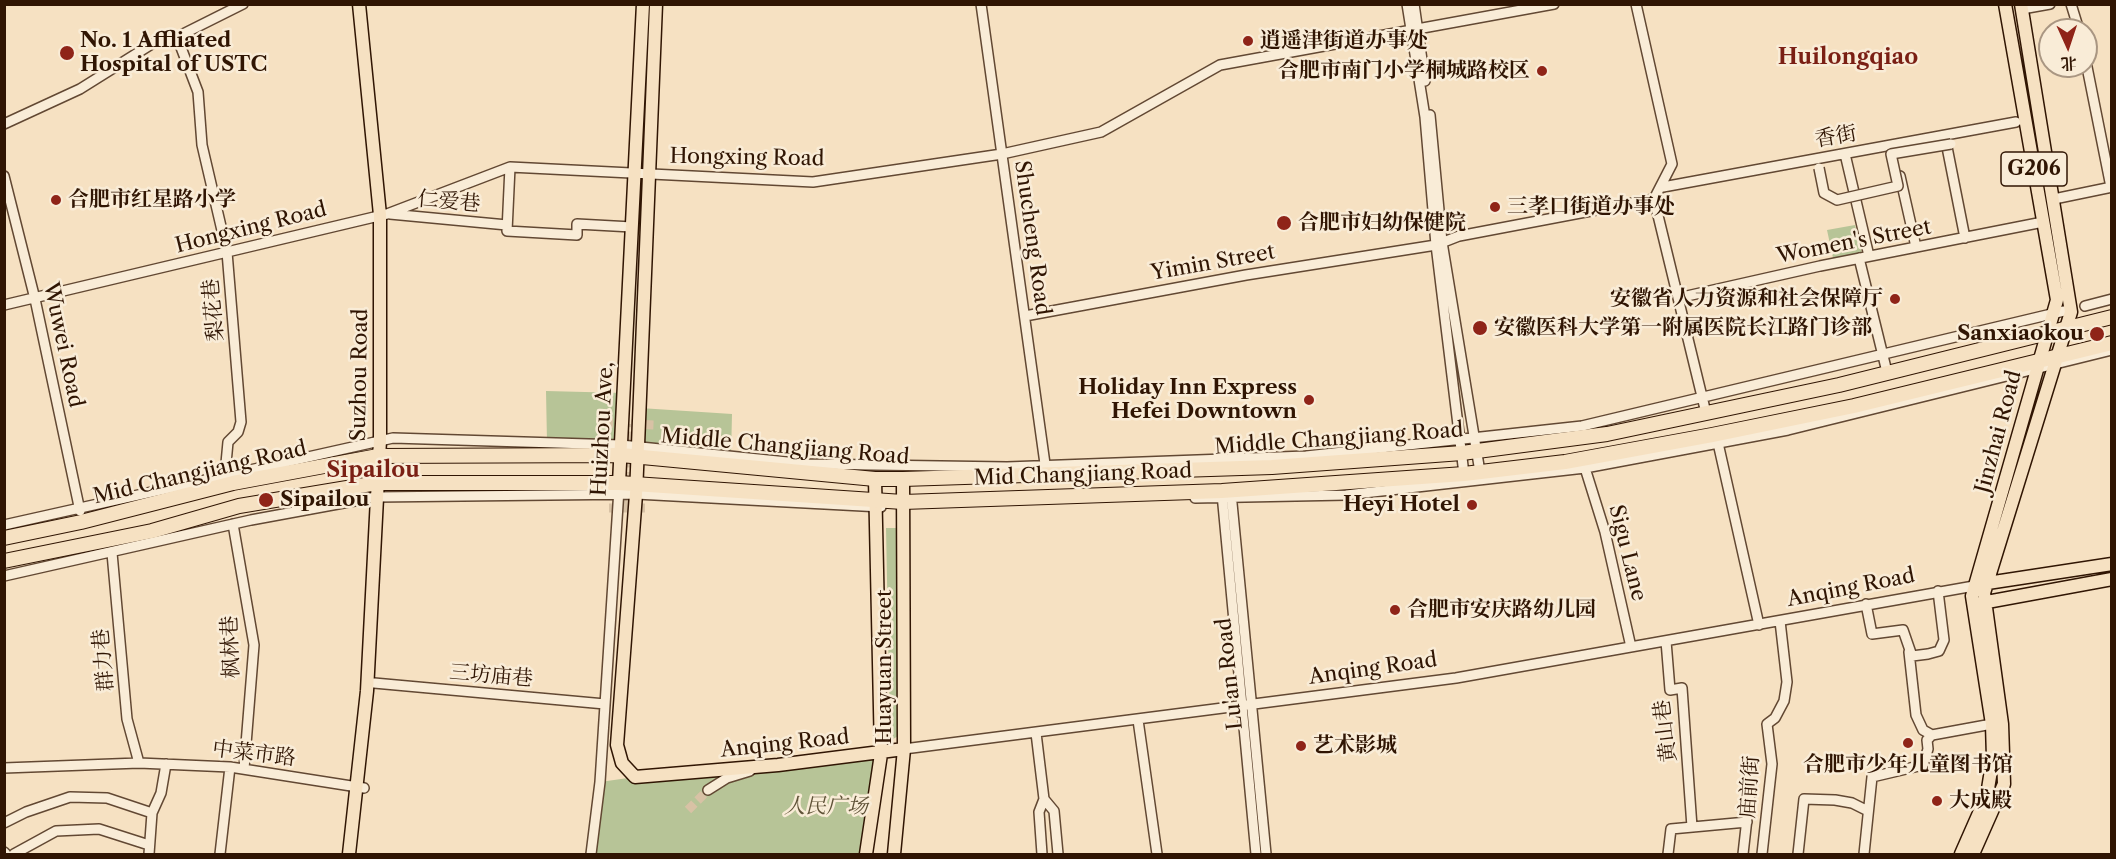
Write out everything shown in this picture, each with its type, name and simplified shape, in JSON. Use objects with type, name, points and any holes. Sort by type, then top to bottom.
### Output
[{"type":"highway","points":[[2049,333],[2112,317]]},
{"type":"highway","name":"Middle Changjiang Road","points":[[621,450],[875,479],[1046,471],[1272,467],[1467,445],[1607,434],[1887,372],[2049,333]]},
{"type":"highway","points":[[1479,472],[1565,462],[1695,439],[2037,367],[2112,343]]},
{"type":"highway","name":"Mid Changjiang Road","points":[[4,538],[81,522],[233,483],[382,457],[621,450]]},
{"type":"highway","name":"Mid Changjiang Road","points":[[903,505],[1227,495],[1479,472]]},
{"type":"highway","points":[[4,561],[152,531],[239,506],[380,490],[637,489],[903,505]]},
{"type":"main road","name":"Suzhou Road","points":[[359,4],[384,214]]},
{"type":"main road","name":"Suzhou Road","points":[[357,855],[383,440],[384,214],[365,4]]},
{"type":"main road","name":"Huizhou Ave,","points":[[619,489],[643,4]]},
{"type":"main road","name":"Huizhou Ave,","points":[[635,777],[622,763],[617,745],[637,489],[656,4]]},
{"type":"main road","name":"Jinzhai Road","points":[[1978,603],[1974,586],[2008,478],[2037,367],[2049,333],[2060,312],[2006,4]]},
{"type":"main road","name":"Jinzhai Road","points":[[1978,603],[1988,582],[2071,306],[2022,7]]},
{"type":"main road","name":"Huayuan Street","points":[[866,855],[881,754],[875,479]]},
{"type":"main road","name":"Huayuan Street","points":[[894,855],[904,749],[903,479]]},
{"type":"main road","name":"Suzhou Road","points":[[349,855],[374,683],[380,490]]},
{"type":"main road","name":"Anqing Road","points":[[1974,586],[2112,564]]},
{"type":"main road","points":[[1978,603],[2112,579]]},
{"type":"main road","points":[[1960,855],[1991,779],[1992,724],[1978,603]]},
{"type":"main road","points":[[1973,855],[2004,784],[2002,724],[1978,603]]},
{"type":"main road","name":"Anqing Road","points":[[635,777],[881,754],[904,749]]},
{"type":"main road","name":"Huayuan Street","points":[[874,855],[887,777],[887,768],[881,754]]},
{"type":"street","points":[[4,124],[80,89],[155,42],[177,37],[243,4]]},
{"type":"street","name":"Shucheng Road","points":[[981,4],[1046,471]]},
{"type":"street","points":[[1407,4],[1415,29]]},
{"type":"street","points":[[1414,4],[1439,243],[1467,445],[1464,474]]},
{"type":"street","name":"Hongxing Road","points":[[4,305],[35,300],[384,214],[510,167],[813,182],[1002,154],[1101,132],[1220,65],[1554,4]]},
{"type":"street","points":[[1636,4],[1672,165],[1663,187],[1654,200],[1706,413]]},
{"type":"street","points":[[2022,7],[2050,4]]},
{"type":"street","name":"梨花巷","points":[[177,37],[198,92],[202,145],[227,252],[241,422],[238,432],[228,442],[225,474]]},
{"type":"street","points":[[2054,199],[2111,187],[2089,78]]},
{"type":"street","name":"香街","points":[[1663,187],[1944,136],[1977,134],[2016,122]]},
{"type":"street","points":[[1944,136],[1965,238]]},
{"type":"street","points":[[1819,168],[1824,193],[1837,200],[1898,186],[1891,154],[1951,144]]},
{"type":"street","points":[[1893,145],[1917,247]]},
{"type":"street","points":[[1845,154],[1847,175],[1887,372]]},
{"type":"street","points":[[507,225],[510,167]]},
{"type":"street","name":"Wuwei Road","points":[[4,176],[35,300],[80,507],[81,522]]},
{"type":"street","name":"Yimin Street","points":[[1025,316],[1291,267],[1439,243],[1459,236],[1654,200]]},
{"type":"street","name":"仁爱巷","points":[[384,214],[507,225],[507,231],[577,235],[577,224],[632,227]]},
{"type":"street","name":"Women's Street","points":[[1678,298],[1864,257],[2038,223]]},
{"type":"street","points":[[2085,306],[2112,299]]},
{"type":"street","points":[[1467,445],[1582,426],[2060,312]]},
{"type":"street","points":[[2055,362],[2112,350]]},
{"type":"street","points":[[1227,495],[1346,495],[1586,468],[1788,430],[2037,367]]},
{"type":"street","points":[[4,525],[383,440],[621,450]]},
{"type":"street","points":[[1718,443],[1760,625]]},
{"type":"street","points":[[1467,445],[1479,472]]},
{"type":"street","points":[[638,452],[807,464],[1046,471]]},
{"type":"street","name":"Sigu Lane","points":[[1586,468],[1605,532],[1631,647]]},
{"type":"street","name":"Huizhou Ave,","points":[[591,855],[600,782],[619,489]]},
{"type":"street","points":[[4,576],[380,490]]},
{"type":"street","name":"Lu'an Road","points":[[1227,495],[1246,707],[1256,855]]},
{"type":"street","name":"枫林巷","points":[[233,524],[254,645],[244,769]]},
{"type":"street","name":"群力巷","points":[[112,553],[127,719],[138,763]]},
{"type":"street","name":"Anqing Road","points":[[904,749],[1246,707],[1456,678],[1974,586]]},
{"type":"street","points":[[1910,652],[1912,656],[1928,654],[1939,651],[1942,646],[1938,591]]},
{"type":"street","points":[[1866,604],[1872,634],[1903,630],[1910,652],[1916,715],[1923,729],[1932,735]]},
{"type":"street","name":"庙前街","points":[[1762,855],[1772,764],[1767,724],[1775,718],[1784,700],[1787,682],[1780,621]]},
{"type":"street","name":"黄山巷","points":[[1666,641],[1670,690],[1682,688],[1692,827]]},
{"type":"street","name":"三坊庙巷","points":[[374,683],[605,704]]},
{"type":"street","name":"Lu'an Road","points":[[1246,707],[1266,855]]},
{"type":"street","points":[[1138,720],[1157,855]]},
{"type":"street","points":[[1864,855],[1872,777],[1923,765],[1928,749],[1927,740],[1932,735],[1992,724]]},
{"type":"street","points":[[1036,733],[1044,799],[1038,812],[1042,855]]},
{"type":"street","name":"中菜市路","points":[[4,768],[138,763],[230,766],[360,788]]},
{"type":"street","points":[[14,855],[56,831],[99,829],[149,850],[152,813],[161,793],[166,764]]},
{"type":"street","points":[[220,855],[230,766]]},
{"type":"street","points":[[708,790],[727,778],[763,766]]},
{"type":"street","points":[[1743,855],[1751,783]]},
{"type":"street","points":[[4,823],[26,812],[70,798],[107,798],[152,813]]},
{"type":"street","points":[[1044,799],[1054,811],[1058,855]]},
{"type":"street","points":[[1798,855],[1804,799],[1852,803],[1868,811]]},
{"type":"street","points":[[1668,855],[1671,829],[1747,822]]},
{"type":"green space","points":[[1855,225],[1862,253],[1833,258],[1827,230]]},
{"type":"green space","points":[[546,391],[624,393],[621,445],[547,442]]},
{"type":"green space","points":[[640,408],[732,414],[731,457],[638,448]]},
{"type":"green space","points":[[886,528],[900,528],[902,734],[893,739],[890,734]]},
{"type":"green space","name":"人民广场","points":[[881,754],[866,854],[591,854],[600,782]]},
{"type":"tunnel","points":[[604,423],[656,425]]},
{"type":"tunnel","points":[[628,508],[631,424]]},
{"type":"tunnel","points":[[609,508],[648,508]]},
{"type":"tunnel","points":[[688,810],[708,790]]},
{"type":"place","name":"逍遥津街道办事处","points":[[1248,41]]},
{"type":"place","name":"No. 1 Affliated Hospital of USTC","points":[[67,53]]},
{"type":"place","name":"合肥市南门小学桐城路校区","points":[[1542,71]]},
{"type":"place","name":"合肥市红星路小学","points":[[56,200]]},
{"type":"place","name":"三孝口街道办事处","points":[[1495,207]]},
{"type":"place","name":"合肥市妇幼保健院","points":[[1284,223]]},
{"type":"place","name":"安徽省人力资源和社会保障厅","points":[[1895,299]]},
{"type":"place","name":"安徽医科大学第一附属医院长江路门诊部","points":[[1480,328]]},
{"type":"place","name":"Sanxiaokou","points":[[2097,334]]},
{"type":"place","name":"Holiday Inn Express Hefei Downtown","points":[[1309,400]]},
{"type":"place","name":"Sipailou","points":[[266,500]]},
{"type":"place","name":"Heyi Hotel","points":[[1472,505]]},
{"type":"place","name":"合肥市安庆路幼儿园","points":[[1395,610]]},
{"type":"place","name":"合肥市少年儿童图书馆","points":[[1908,743]]},
{"type":"place","name":"艺术影城","points":[[1301,746]]},
{"type":"place","name":"大成殿","points":[[1937,801]]},
{"type":"district","name":"Huilongqiao","points":[[1848,58]]},
{"type":"district","name":"Sipailou","points":[[373,471]]}]
